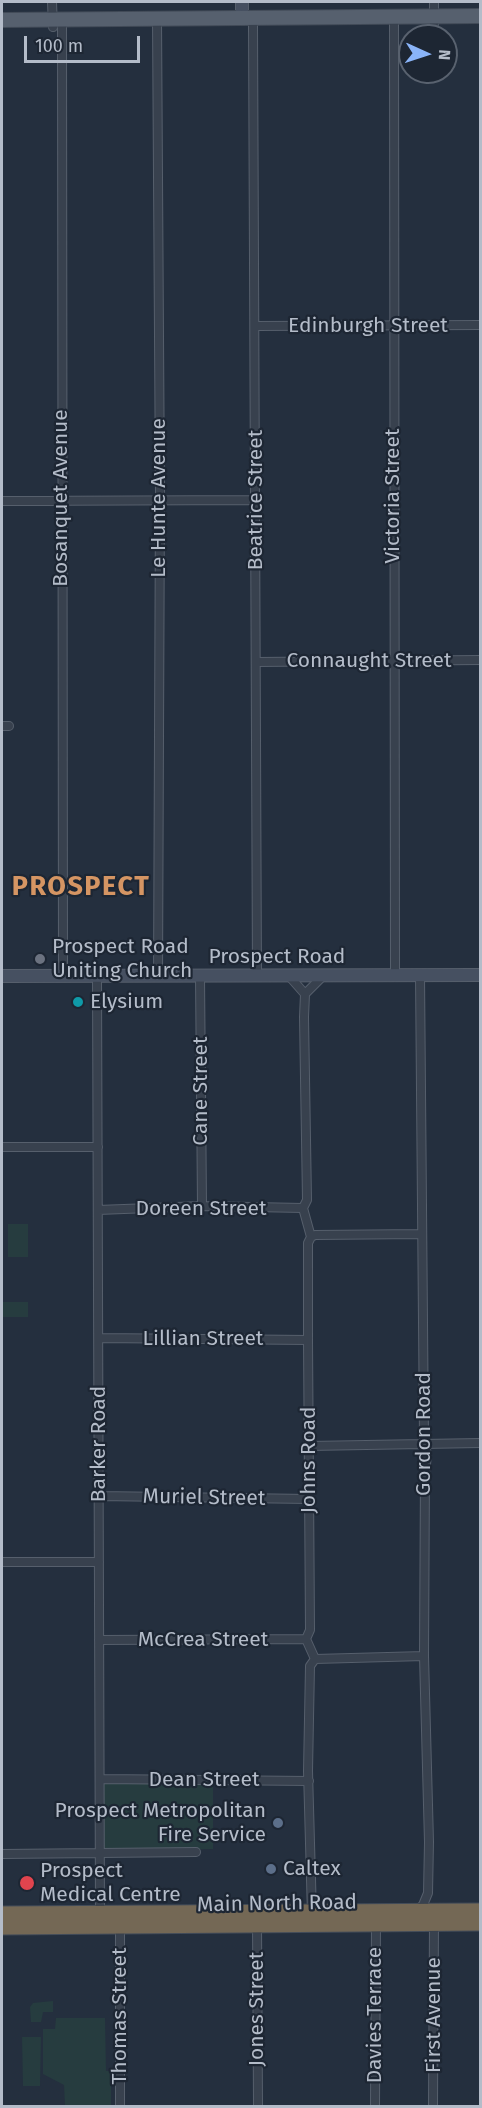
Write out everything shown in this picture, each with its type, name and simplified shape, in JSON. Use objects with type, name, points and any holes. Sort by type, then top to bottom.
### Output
[{"type":"highway","name":"Main North Road","points":[[2,1914],[100,1913],[312,1918],[416,1911],[436,1917],[480,1923]]},
{"type":"highway","points":[[436,1917],[455,1911],[480,1911]]},
{"type":"highway","name":"Main North Road","points":[[312,1918],[376,1924],[436,1917]]},
{"type":"highway","name":"Main North Road","points":[[2,1927],[120,1926],[257,1918]]},
{"type":"main road","points":[[242,2],[243,22]]},
{"type":"main road","points":[[243,22],[276,25],[394,20],[434,14],[480,16]]},
{"type":"main road","points":[[434,14],[480,24]]},
{"type":"main road","points":[[2,20],[57,23]]},
{"type":"main road","points":[[2,27],[57,23],[394,20]]},
{"type":"main road","name":"Prospect Road","points":[[2,976],[480,975]]},
{"type":"street","name":"Bosanquet Avenue","points":[[52,2],[57,23],[63,976]]},
{"type":"street","name":"Victoria Street","points":[[394,20],[395,975]]},
{"type":"street","name":"Le Hunte Avenue","points":[[157,22],[160,501],[158,977]]},
{"type":"street","name":"Beatrice Street","points":[[243,22],[256,326],[257,976]]},
{"type":"street","name":"Edinburgh Street","points":[[256,326],[480,325]]},
{"type":"street","points":[[2,501],[257,500]]},
{"type":"street","name":"Connaught Street","points":[[257,662],[480,660]]},
{"type":"street","name":"Gordon Road","points":[[420,975],[426,1444],[424,1656],[428,1893],[436,1917]]},
{"type":"street","name":"Barker Road","points":[[98,976],[100,1913]]},
{"type":"street","name":"Cane Street","points":[[200,976],[202,1206]]},
{"type":"street","points":[[290,977],[305,994],[322,977]]},
{"type":"street","name":"Johns Road","points":[[305,994],[307,1200],[303,1208],[311,1237],[308,1242],[310,1630],[306,1639]]},
{"type":"street","points":[[2,1147],[98,1147]]},
{"type":"street","name":"Doreen Street","points":[[98,1210],[202,1206],[303,1208]]},
{"type":"street","points":[[311,1237],[315,1235],[422,1234]]},
{"type":"street","name":"Lillian Street","points":[[99,1338],[308,1340]]},
{"type":"street","points":[[309,1446],[480,1443]]},
{"type":"street","name":"Muriel Street","points":[[99,1496],[309,1499]]},
{"type":"street","points":[[2,1562],[99,1562]]},
{"type":"street","points":[[306,1639],[315,1659]]},
{"type":"street","name":"McCrea Street","points":[[99,1640],[306,1639]]},
{"type":"street","points":[[315,1659],[424,1656]]},
{"type":"street","points":[[312,1918],[309,1781],[310,1666],[315,1659]]},
{"type":"street","name":"Dean Street","points":[[100,1779],[309,1781]]},
{"type":"street","points":[[2,1854],[195,1852]]},
{"type":"street","points":[[416,1911],[423,1905],[428,1893]]},
{"type":"street","name":"First Avenue","points":[[433,2106],[436,1917]]},
{"type":"street","name":"Jones Street","points":[[257,1918],[258,2106]]},
{"type":"street","name":"Davies Terrace","points":[[375,2106],[376,1924]]},
{"type":"street","name":"Thomas Street","points":[[120,1926],[120,2106]]},
{"type":"green space","points":[[8,1224],[28,1224],[28,1257],[8,1257]]},
{"type":"green space","points":[[2,1302],[28,1302],[28,1317],[2,1317]]},
{"type":"green space","points":[[101,1782],[213,1784],[213,1849],[102,1851]]},
{"type":"green space","points":[[53,2001],[53,2012],[43,2012],[41,2022],[31,2022],[30,2007],[33,2003]]},
{"type":"green space","points":[[56,2018],[105,2018],[106,2071],[111,2071],[111,2106],[65,2106],[64,2085],[43,2074],[43,2029],[55,2029]]},
{"type":"green space","points":[[22,2037],[41,2037],[40,2086],[23,2086]]},
{"type":"place","name":"Prospect Road Uniting Church","points":[[40,959]]},
{"type":"place","name":"Elysium","points":[[78,1002]]},
{"type":"place","name":"Prospect Metropolitan Fire Service","points":[[278,1823]]},
{"type":"place","name":"Caltex","points":[[271,1869]]},
{"type":"place","name":"Prospect Medical Centre","points":[[27,1883]]},
{"type":"district","name":"PROSPECT","points":[[81,887]]}]
